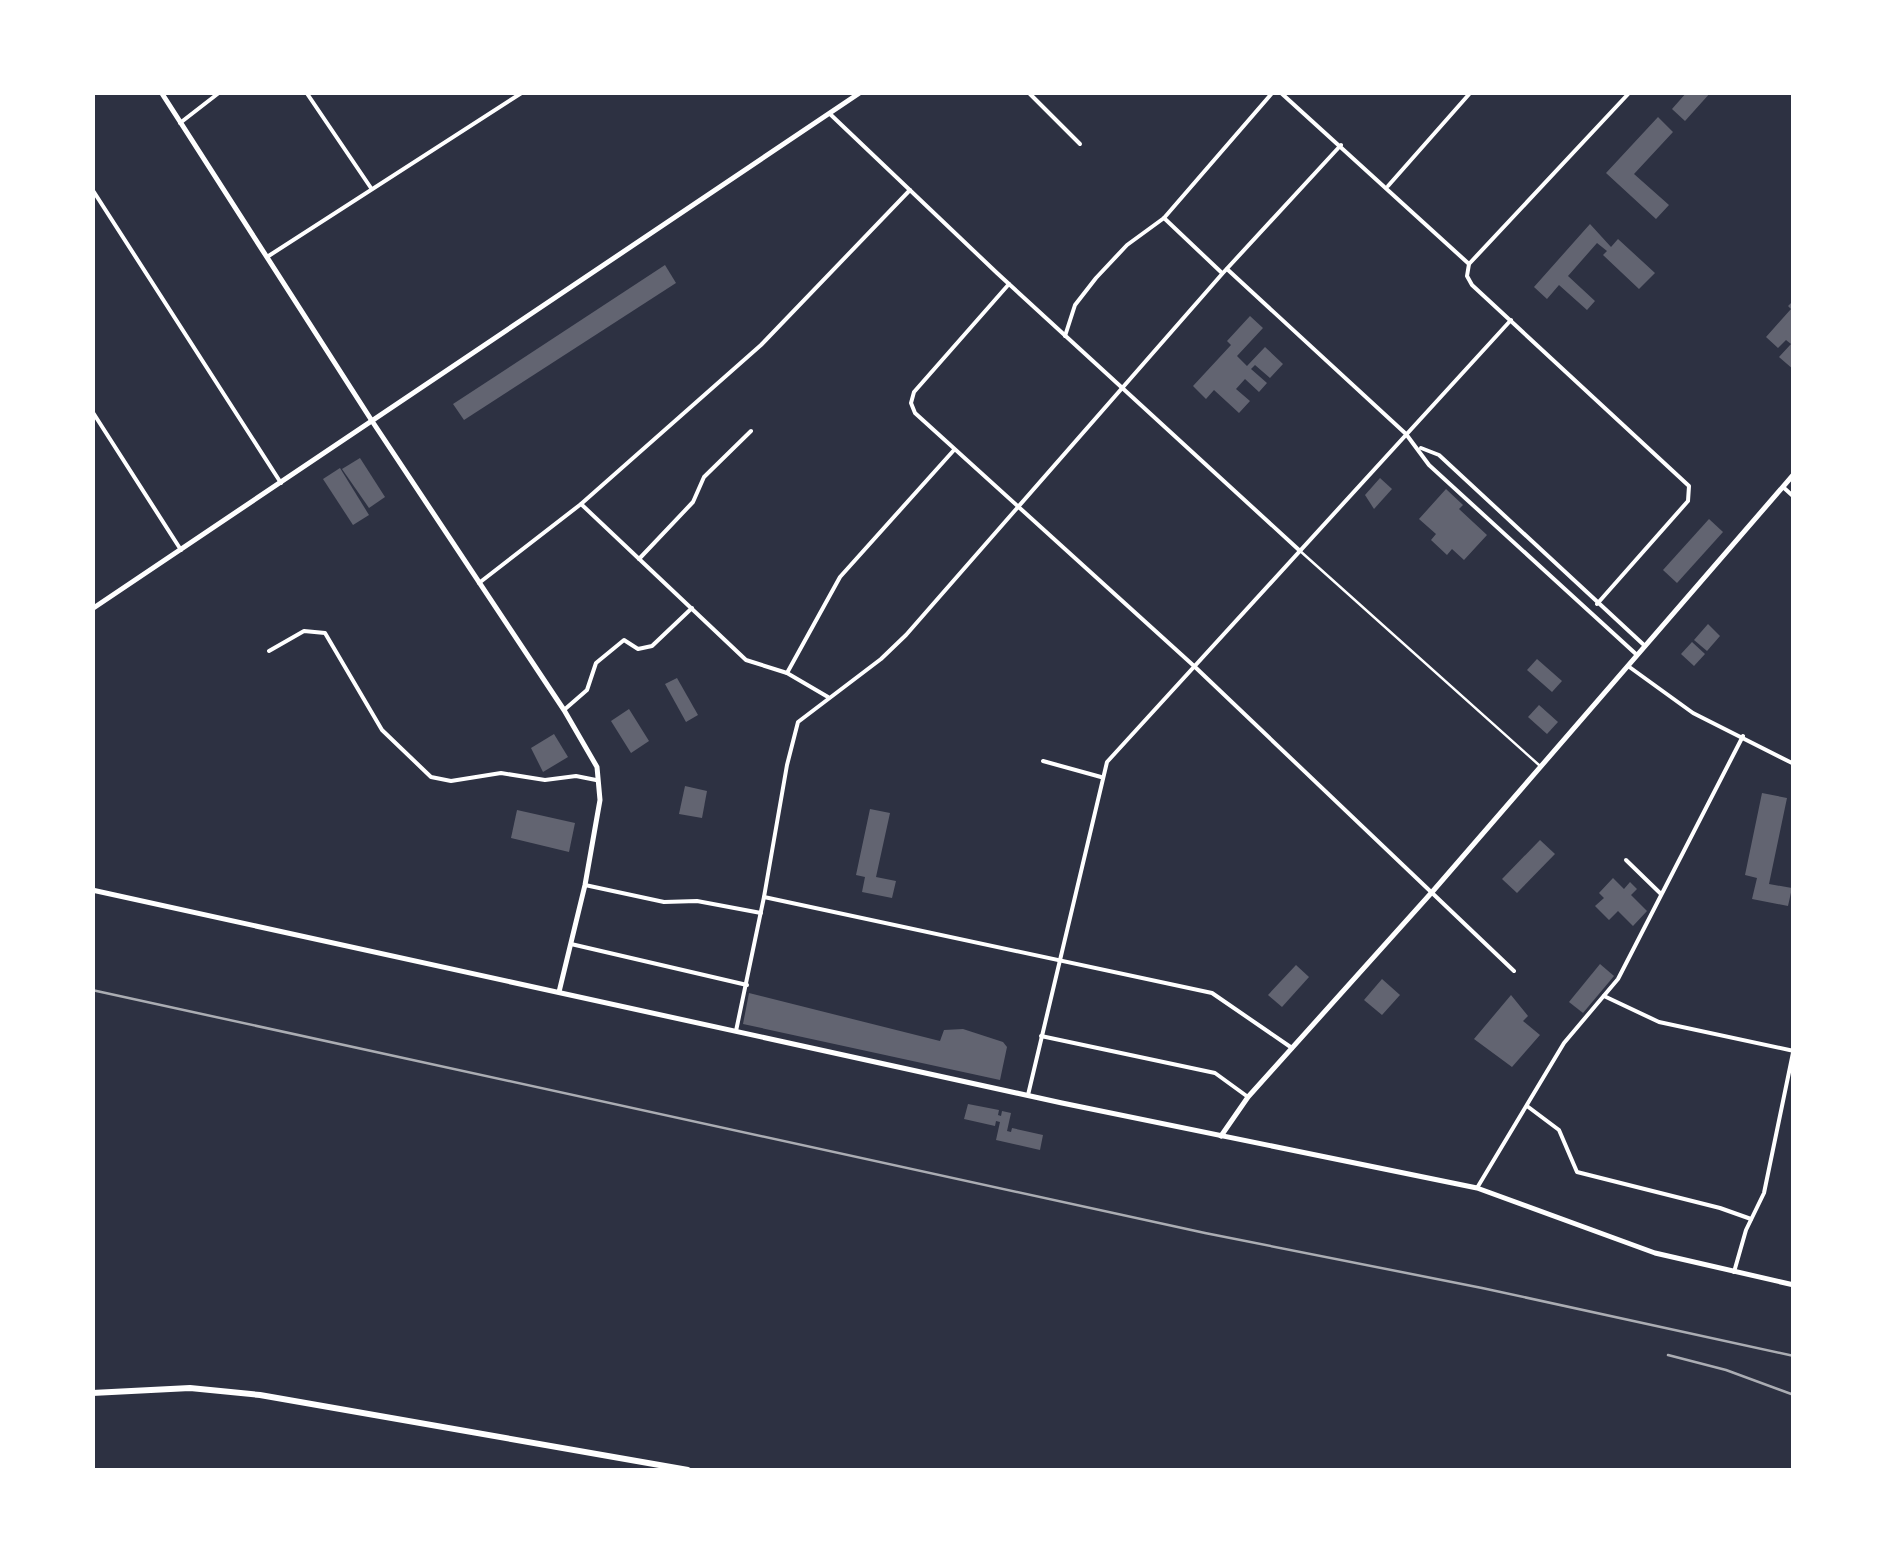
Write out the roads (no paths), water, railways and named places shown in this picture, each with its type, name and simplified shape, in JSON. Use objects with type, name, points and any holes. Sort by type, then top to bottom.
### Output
[{"type":"highway","points":[[92,1393],[190,1388],[260,1395],[688,1470]]},
{"type":"street","points":[[161,92],[372,422],[564,710],[597,767],[600,782],[585,885],[559,992]]},
{"type":"street","points":[[180,122],[220,92]]},
{"type":"street","points":[[306,92],[372,190]]},
{"type":"street","points":[[267,257],[523,92]]},
{"type":"street","points":[[92,609],[861,92]]},
{"type":"street","points":[[1028,92],[1080,144]]},
{"type":"street","points":[[1066,336],[1075,305],[1096,278],[1127,245],[1164,218],[1273,92]]},
{"type":"street","points":[[1280,92],[1470,264]]},
{"type":"street","points":[[1387,186],[1471,92]]},
{"type":"street","points":[[1597,604],[1688,501],[1689,486],[1472,285],[1467,276],[1470,264],[1630,92]]},
{"type":"street","points":[[830,114],[1009,284],[1540,766]]},
{"type":"street","points":[[736,1031],[796,728],[828,697],[881,659],[906,635],[1225,271],[1341,145]]},
{"type":"street","points":[[92,189],[281,483]]},
{"type":"street","points":[[480,582],[581,504],[761,345],[910,190]]},
{"type":"street","points":[[1164,218],[1406,434],[1429,465],[1637,655]]},
{"type":"street","points":[[1009,284],[914,392],[910,403],[915,413],[1194,666],[1514,971]]},
{"type":"street","points":[[1028,1095],[1090,840],[1101,778],[1116,750],[1511,320]]},
{"type":"street","points":[[92,411],[181,550]]},
{"type":"street","points":[[640,559],[692,502],[704,478],[751,432]]},
{"type":"street","points":[[1418,447],[1439,455],[1645,646]]},
{"type":"street","points":[[787,673],[840,577],[954,450]]},
{"type":"street","points":[[1220,1136],[1248,1097],[1433,891],[1794,474]]},
{"type":"street","points":[[1783,487],[1794,497]]},
{"type":"street","points":[[581,504],[746,660],[787,673],[828,697]]},
{"type":"street","points":[[1501,531],[1510,522]]},
{"type":"street","points":[[564,710],[586,690],[596,662],[624,640],[638,649],[652,646],[692,608]]},
{"type":"street","points":[[268,652],[304,631],[326,634],[382,730],[431,777],[451,781],[501,774],[545,780],[582,776],[600,782]]},
{"type":"street","points":[[1628,666],[1693,714],[1794,764]]},
{"type":"street","points":[[1478,1188],[1564,1043],[1618,979],[1743,736]]},
{"type":"street","points":[[1042,761],[1101,778]]},
{"type":"street","points":[[1626,860],[1662,894]]},
{"type":"street","points":[[585,885],[664,902],[697,901],[761,913]]},
{"type":"street","points":[[92,890],[1028,1095],[1478,1188],[1655,1253],[1794,1285]]},
{"type":"street","points":[[764,897],[1212,994],[1292,1048]]},
{"type":"street","points":[[571,944],[746,985]]},
{"type":"street","points":[[1604,996],[1659,1022],[1793,1050],[1764,1193],[1734,1272]]},
{"type":"street","points":[[1041,1036],[1215,1073],[1248,1097]]},
{"type":"street","points":[[1527,1106],[1559,1130],[1577,1172],[1720,1208],[1751,1220]]},
{"type":"railway","points":[[92,990],[1205,1233],[1794,1356]]},
{"type":"railway","points":[[1668,1355],[1726,1370],[1794,1395]]}]
